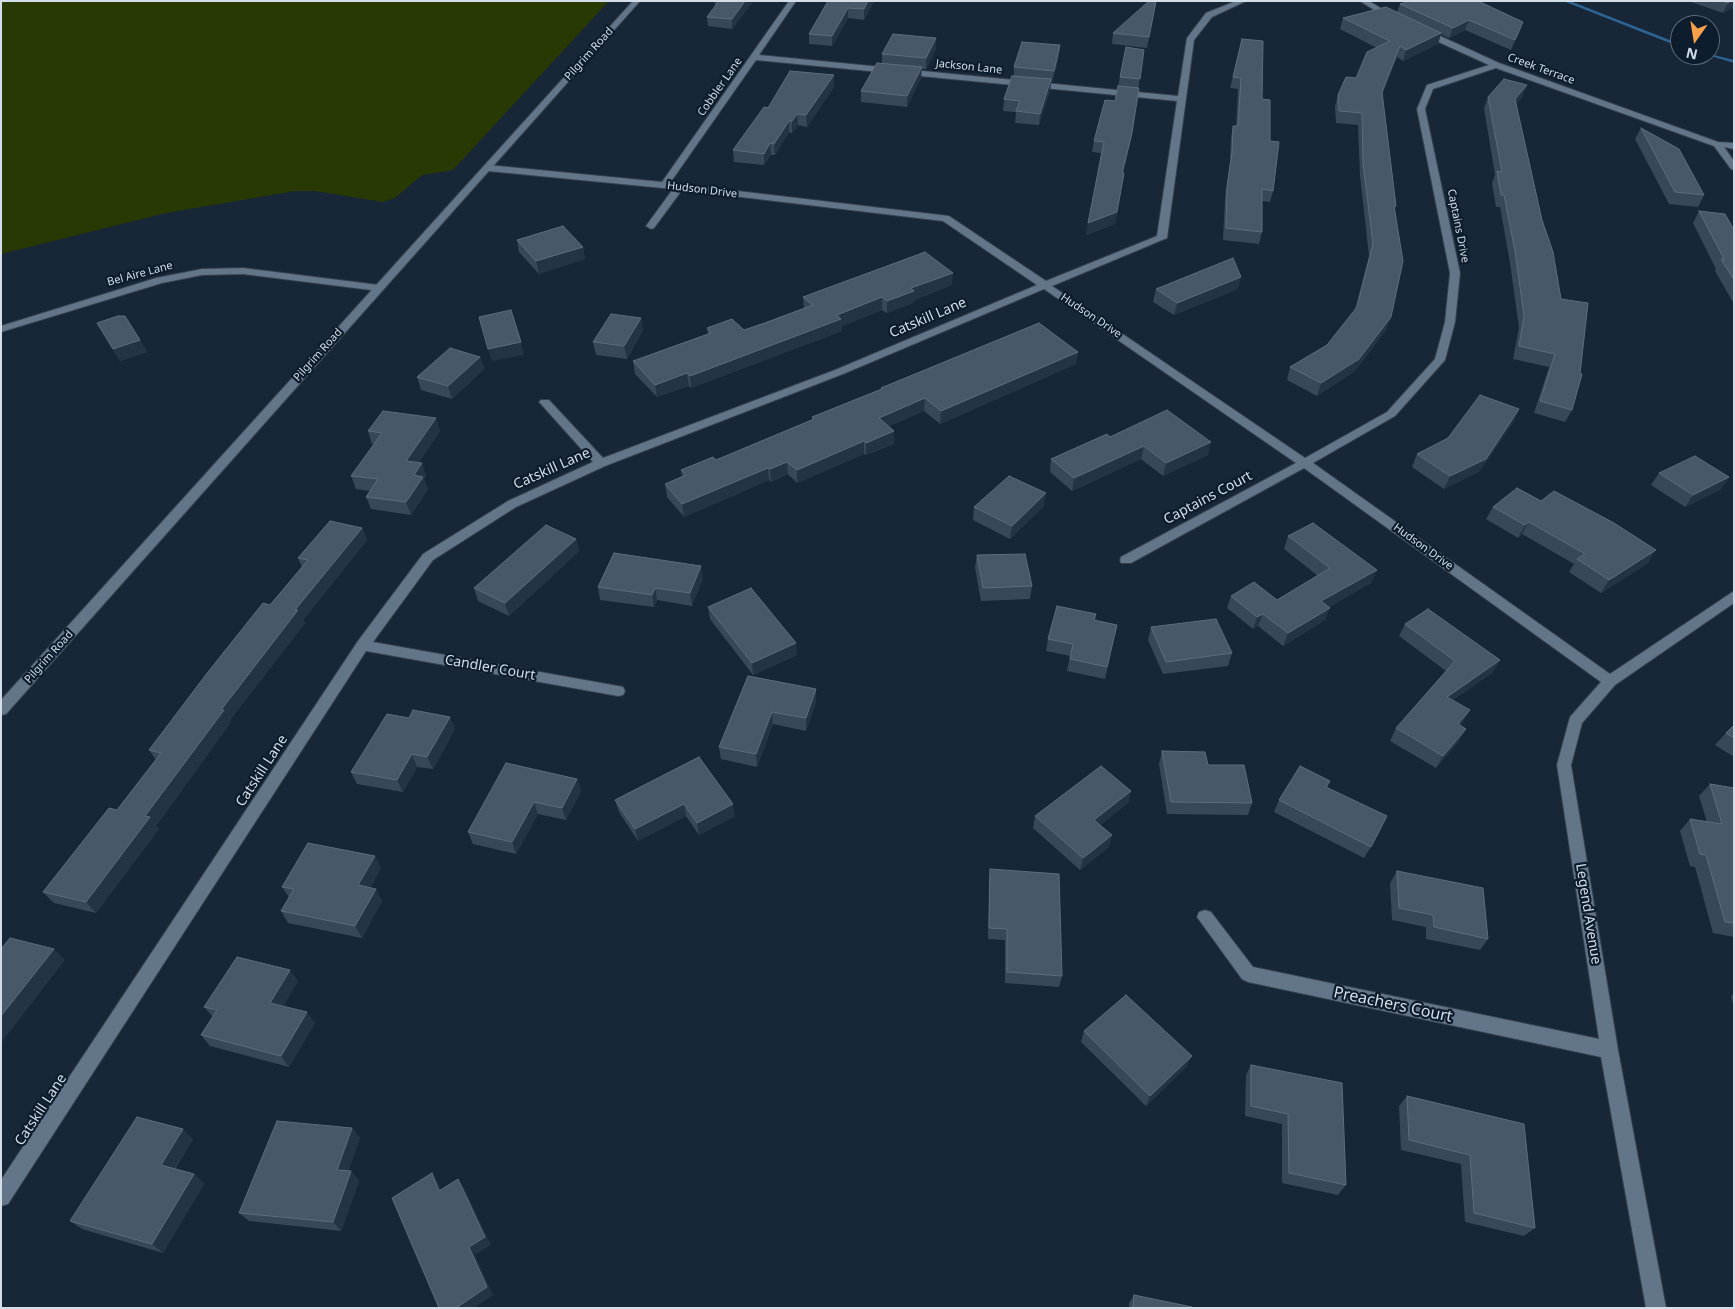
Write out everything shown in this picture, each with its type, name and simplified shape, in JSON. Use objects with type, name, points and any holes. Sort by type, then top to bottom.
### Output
[{"type":"street","name":"Pilgrim Road","points":[[1,710],[637,1]]},
{"type":"street","name":"Cobbler Lane","points":[[664,185],[793,1]]},
{"type":"street","name":"Catskill Lane","points":[[1,1197],[363,645],[428,557],[512,504],[601,463],[839,372],[1162,238],[1190,40],[1210,15],[1243,1]]},
{"type":"street","points":[[1363,1],[1397,20]]},
{"type":"street","name":"Creek Terrace","points":[[1415,28],[1496,65],[1717,144],[1734,146]]},
{"type":"street","name":"Jackson Lane","points":[[754,57],[1182,99]]},
{"type":"street","name":"Captains Drive","points":[[1305,463],[1391,414],[1440,360],[1450,322],[1454,273],[1421,109],[1430,87],[1496,65]]},
{"type":"street","points":[[1717,144],[1734,167]]},
{"type":"street","name":"Hudson Drive","points":[[488,168],[664,185],[946,218],[1305,463],[1610,681]]},
{"type":"street","points":[[651,226],[679,187]]},
{"type":"street","name":"Bel Aire Lane","points":[[1,330],[160,280],[202,272],[243,271],[379,288]]},
{"type":"street","points":[[545,402],[601,463]]},
{"type":"street","name":"Captains Court","points":[[1126,560],[1305,463]]},
{"type":"street","name":"Legend Avenue","points":[[1656,1308],[1609,1050],[1564,765],[1575,721],[1610,681],[1734,596]]},
{"type":"street","name":"Candler Court","points":[[363,645],[618,691]]},
{"type":"street","name":"Preachers Court","points":[[1205,917],[1248,974],[1609,1050]]},
{"type":"green space","points":[[1,1],[609,1],[453,170],[422,175],[395,198],[383,202],[315,191],[295,191],[166,213],[1,254]]},
{"type":"building","points":[[719,1],[745,1],[732,19],[707,17]]},
{"type":"building","points":[[828,1],[868,1],[864,9],[848,8],[832,36],[809,34]]},
{"type":"building","points":[[1149,1],[1156,1],[1149,37],[1113,33]]},
{"type":"building","points":[[1410,1],[1478,1],[1523,22],[1515,40],[1469,20],[1453,28],[1400,4]]},
{"type":"building","points":[[1386,7],[1441,33],[1406,50],[1400,46],[1382,92],[1396,206],[1394,206],[1403,261],[1391,317],[1359,359],[1321,383],[1290,367],[1327,345],[1357,307],[1373,244],[1363,163],[1362,113],[1339,111],[1338,95],[1346,77],[1356,78],[1367,52],[1390,41],[1343,18]]},
{"type":"building","points":[[893,34],[936,38],[926,58],[882,54]]},
{"type":"building","points":[[1242,39],[1263,41],[1262,99],[1270,100],[1270,141],[1279,142],[1273,191],[1262,189],[1262,232],[1226,228],[1227,187],[1232,152],[1233,126],[1238,126],[1241,78],[1233,77]]},
{"type":"building","points":[[1022,42],[1060,45],[1054,71],[1014,67]]},
{"type":"building","points":[[1126,47],[1144,50],[1140,79],[1120,77]]},
{"type":"building","points":[[877,63],[922,67],[907,96],[861,91]]},
{"type":"building","points":[[790,71],[834,75],[806,115],[797,114],[792,121],[789,121],[774,144],[770,143],[764,154],[733,150],[764,107],[768,108]]},
{"type":"building","points":[[1012,76],[1051,79],[1040,114],[1016,111],[1020,101],[1004,99]]},
{"type":"building","points":[[1504,79],[1527,85],[1515,99],[1542,220],[1553,252],[1561,299],[1588,303],[1580,374],[1582,374],[1572,410],[1540,401],[1555,354],[1519,346],[1524,316],[1515,251],[1504,195],[1501,195],[1497,171],[1502,172],[1488,97]]},
{"type":"building","points":[[1118,86],[1139,88],[1132,133],[1122,173],[1124,173],[1117,212],[1088,223],[1104,142],[1094,141],[1105,100],[1115,101]]},
{"type":"building","points":[[1641,128],[1679,149],[1704,195],[1675,192]]},
{"type":"building","points":[[1699,211],[1725,214],[1734,230],[1734,280],[1721,259],[1724,259]]},
{"type":"building","points":[[563,226],[583,247],[536,261],[517,240]]},
{"type":"building","points":[[925,252],[953,273],[911,288],[914,291],[887,301],[882,297],[837,315],[841,319],[690,376],[687,373],[655,385],[633,361],[711,333],[707,328],[732,319],[744,330],[765,323],[813,305],[803,297]]},
{"type":"building","points":[[1233,258],[1241,277],[1177,303],[1156,289]]},
{"type":"building","points":[[511,310],[521,342],[488,349],[479,317]]},
{"type":"building","points":[[611,314],[641,318],[624,346],[593,342]]},
{"type":"building","points":[[118,316],[125,316],[140,340],[113,349],[97,323]]},
{"type":"building","points":[[1039,323],[1078,352],[941,411],[925,398],[879,418],[894,431],[866,443],[864,441],[797,470],[787,462],[682,504],[665,484],[686,475],[681,470],[713,457],[716,460],[814,419],[812,417]]},
{"type":"building","points":[[450,348],[480,357],[448,386],[417,377]]},
{"type":"building","points":[[1480,395],[1519,409],[1486,459],[1450,476],[1417,454],[1448,438]]},
{"type":"building","points":[[1167,410],[1211,442],[1166,463],[1144,446],[1074,478],[1051,459],[1107,434],[1110,437]]},
{"type":"building","points":[[383,411],[436,418],[406,461],[422,463],[414,475],[423,477],[406,502],[366,497],[378,479],[351,476],[382,433],[368,431]]},
{"type":"building","points":[[1695,456],[1729,477],[1693,495],[1659,473]]},
{"type":"building","points":[[1009,476],[1046,493],[1012,526],[974,507]]},
{"type":"building","points":[[1517,488],[1541,501],[1554,491],[1614,523],[1656,550],[1609,580],[1577,559],[1585,554],[1529,522],[1525,525],[1493,507]]},
{"type":"building","points":[[330,521],[362,528],[295,610],[298,610],[221,710],[224,710],[145,816],[150,817],[86,902],[43,892],[109,808],[117,810],[161,753],[149,750],[263,603],[270,605],[308,560],[298,558]]},
{"type":"building","points":[[1313,523],[1377,570],[1321,601],[1330,608],[1288,633],[1263,614],[1257,617],[1231,596],[1254,582],[1277,600],[1330,568],[1288,536]]},
{"type":"building","points":[[546,525],[576,539],[505,603],[474,588]]},
{"type":"building","points":[[614,553],[701,566],[690,593],[655,588],[652,595],[598,587]]},
{"type":"building","points":[[1025,554],[1032,586],[983,588],[977,555]]},
{"type":"building","points":[[751,588],[796,643],[752,663],[708,607]]},
{"type":"building","points":[[1057,606],[1096,614],[1094,620],[1117,625],[1107,667],[1070,659],[1073,644],[1048,639]]},
{"type":"building","points":[[1428,609],[1500,660],[1447,697],[1470,710],[1458,724],[1466,729],[1443,756],[1396,728],[1455,661],[1405,624]]},
{"type":"building","points":[[1216,619],[1232,653],[1166,662],[1151,627]]},
{"type":"building","points":[[748,676],[816,689],[806,718],[772,712],[756,754],[719,747]]},
{"type":"building","points":[[413,710],[450,717],[427,757],[412,754],[397,780],[351,772],[387,714],[409,718]]},
{"type":"building","points":[[1734,725],[1734,738],[1726,733]]},
{"type":"building","points":[[1162,751],[1205,752],[1208,765],[1244,765],[1252,803],[1171,802]]},
{"type":"building","points":[[699,757],[733,804],[697,823],[684,804],[635,829],[615,800]]},
{"type":"building","points":[[506,763],[577,779],[562,808],[534,802],[512,842],[468,832]]},
{"type":"building","points":[[1101,766],[1131,791],[1094,820],[1112,835],[1083,858],[1035,816]]},
{"type":"building","points":[[1300,766],[1330,781],[1326,787],[1387,816],[1371,847],[1279,800]]},
{"type":"building","points":[[1710,784],[1734,788],[1734,923],[1725,922],[1706,855],[1700,854],[1690,819],[1722,824]]},
{"type":"building","points":[[308,843],[375,856],[358,885],[376,889],[355,926],[281,911],[294,889],[282,887]]},
{"type":"building","points":[[990,869],[1059,874],[1062,976],[1007,972],[1007,929],[989,928]]},
{"type":"building","points":[[1397,871],[1483,888],[1488,939],[1434,927],[1433,915],[1399,908]]},
{"type":"building","points":[[10,938],[54,949],[1,1016],[1,949]]},
{"type":"building","points":[[237,957],[290,970],[270,1003],[307,1012],[281,1056],[201,1035],[217,1010],[204,1007]]},
{"type":"building","points":[[1126,995],[1192,1056],[1150,1096],[1084,1031]]},
{"type":"building","points":[[1251,1065],[1342,1083],[1346,1185],[1289,1173],[1288,1114],[1251,1106]]},
{"type":"building","points":[[1407,1096],[1524,1124],[1535,1228],[1474,1213],[1470,1155],[1409,1140]]},
{"type":"building","points":[[137,1117],[183,1129],[161,1165],[194,1174],[152,1244],[70,1221]]},
{"type":"building","points":[[277,1121],[352,1128],[337,1170],[351,1171],[333,1222],[239,1213]]},
{"type":"building","points":[[432,1173],[439,1191],[458,1179],[485,1237],[469,1247],[487,1287],[456,1308],[439,1308],[392,1198]]},
{"type":"building","points":[[1134,1295],[1192,1307],[1192,1308],[1133,1308]]},
{"type":"waterway","points":[[1565,1],[1670,42]]},
{"type":"waterway","points":[[1720,58],[1734,62]]}]
